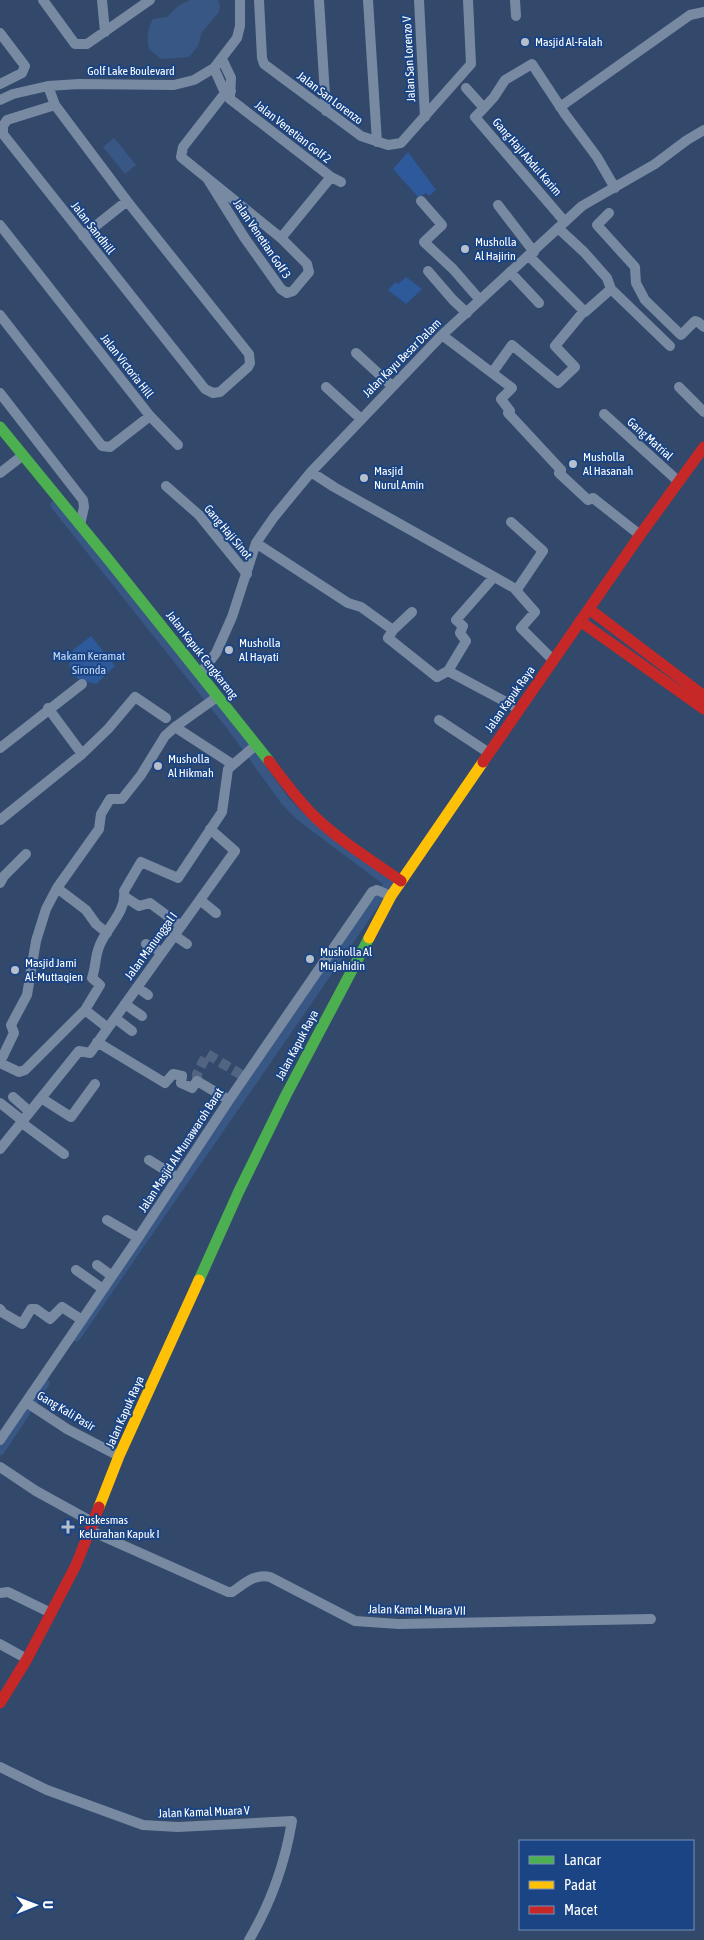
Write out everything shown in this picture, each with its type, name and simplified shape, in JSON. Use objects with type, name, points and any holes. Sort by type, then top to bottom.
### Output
[{"type":"main road","name":"Jalan Kapuk Cengkareng","points":[[0,427],[200,674],[212,700],[255,746],[304,806],[318,821],[401,881]]},
{"type":"main road","points":[[704,447],[640,535],[593,612],[704,696]]},
{"type":"main road","name":"Jalan Kapuk Raya","points":[[0,1703],[27,1659],[76,1565],[120,1456],[238,1191],[386,894],[401,881],[553,660],[593,612]]},
{"type":"main road","points":[[584,624],[704,709]]},
{"type":"street","points":[[43,0],[76,44],[87,44],[150,0]]},
{"type":"street","points":[[102,0],[104,32]]},
{"type":"street","name":"Golf Lake Boulevard","points":[[0,100],[13,94],[48,86],[80,84],[174,85],[194,80],[214,68],[237,38],[240,26],[240,0]]},
{"type":"street","name":"Jalan San Lorenzo","points":[[259,0],[263,63],[361,136],[388,145],[401,143],[472,61],[468,0]]},
{"type":"street","points":[[319,0],[326,111]]},
{"type":"street","points":[[368,0],[377,142]]},
{"type":"street","name":"Jalan San Lorenzo V","points":[[419,0],[425,117]]},
{"type":"street","points":[[515,0],[516,16]]},
{"type":"street","points":[[560,107],[690,15],[704,12]]},
{"type":"street","points":[[0,33],[26,66],[22,73],[0,84]]},
{"type":"street","points":[[222,59],[231,78],[229,95]]},
{"type":"street","points":[[484,108],[505,80],[532,64],[560,107],[597,157],[615,188]]},
{"type":"street","name":"Jalan Venetian Golf 2","points":[[214,68],[229,95],[331,177],[341,182]]},
{"type":"street","points":[[48,86],[55,105],[127,201],[83,236]]},
{"type":"street","name":"Gang Haji Abdul Karim","points":[[466,88],[484,108],[475,117],[562,225]]},
{"type":"street","name":"Jalan Venetian Golf 3","points":[[207,178],[244,238],[281,289],[284,292],[291,293],[308,274],[310,269],[307,264],[281,238],[207,178],[181,157],[183,147],[229,95]]},
{"type":"street","name":"Jalan Sandhill","points":[[55,105],[7,120],[2,126],[3,134],[205,390],[213,393],[220,392],[248,367],[250,362],[249,354],[127,201]]},
{"type":"street","name":"Jalan Kayu Besar Dalam","points":[[200,674],[216,653],[232,617],[256,543],[274,517],[311,472],[442,335],[582,206],[655,164],[704,130]]},
{"type":"street","points":[[281,238],[331,177]]},
{"type":"street","points":[[421,201],[442,225],[424,242],[453,269],[480,300]]},
{"type":"street","points":[[498,205],[531,254],[585,312]]},
{"type":"street","points":[[609,213],[597,225],[635,267],[636,283],[645,300],[682,335],[695,321],[704,327]]},
{"type":"street","name":"Jalan Victoria Hill","points":[[0,224],[150,416],[110,447],[102,446],[0,315]]},
{"type":"street","points":[[562,225],[607,278],[611,288],[670,346]]},
{"type":"street","points":[[428,271],[467,313]]},
{"type":"street","points":[[510,272],[539,304]]},
{"type":"street","points":[[492,373],[512,345],[558,383],[575,367],[555,346],[585,312],[611,288]]},
{"type":"street","points":[[442,335],[512,388],[501,400],[510,411],[508,413],[561,470],[560,473],[588,500],[593,498],[640,535]]},
{"type":"street","points":[[356,353],[392,386]]},
{"type":"street","points":[[326,386],[361,419]]},
{"type":"street","points":[[679,387],[704,412]]},
{"type":"street","points":[[0,393],[83,500],[84,507],[80,524]]},
{"type":"street","name":"Gang Matrial","points":[[604,414],[678,482]]},
{"type":"street","points":[[150,416],[178,445]]},
{"type":"street","points":[[0,473],[22,456]]},
{"type":"street","points":[[311,472],[493,578],[514,588],[535,612],[521,628],[553,660]]},
{"type":"street","name":"Gang Haji Sinot","points":[[166,486],[199,515],[247,574]]},
{"type":"street","points":[[511,522],[543,551],[518,588],[514,588]]},
{"type":"street","points":[[256,543],[348,603],[361,607],[393,630]]},
{"type":"street","points":[[412,612],[393,630],[388,638],[437,677],[448,672],[466,641],[460,633],[463,626],[456,620],[493,578]]},
{"type":"street","points":[[448,672],[519,709]]},
{"type":"street","points":[[0,748],[48,708],[82,684]]},
{"type":"street","points":[[0,820],[82,754],[108,729],[135,697],[166,718]]},
{"type":"street","points":[[212,700],[165,736],[141,775],[122,799],[110,799],[102,814],[99,829],[57,888],[46,909],[36,941],[27,995],[11,1025],[14,1034],[0,1063],[19,1072],[25,1070],[85,1010],[100,985],[92,978],[96,966],[98,948],[118,914],[125,896],[124,891],[141,862],[178,878],[222,812],[228,769],[255,746]]},
{"type":"street","points":[[48,708],[82,754]]},
{"type":"street","points":[[439,720],[489,753]]},
{"type":"street","points":[[176,728],[232,764]]},
{"type":"street","name":"Jalan Manunggal I","points":[[0,1148],[79,1051],[82,1050],[89,1054],[235,851],[210,829]]},
{"type":"street","points":[[0,883],[4,876],[26,854]]},
{"type":"street","points":[[57,888],[86,910],[96,924],[107,933]]},
{"type":"street","name":"Jalan Masjid Al Munawaroh Barat","points":[[0,1440],[29,1404],[82,1320],[229,1100],[372,892],[386,894]]},
{"type":"street","points":[[125,896],[139,906],[150,903],[178,930],[187,944]]},
{"type":"street","points":[[200,900],[216,913]]},
{"type":"street","points":[[146,944],[162,952]]},
{"type":"street","points":[[137,987],[148,996]]},
{"type":"street","points":[[125,1004],[142,1016]]},
{"type":"street","points":[[85,1010],[108,1028]]},
{"type":"street","points":[[115,1018],[132,1031]]},
{"type":"street","points":[[97,1042],[165,1083],[173,1074],[182,1076],[181,1083],[192,1088],[197,1081],[229,1100]]},
{"type":"street","points":[[41,1098],[71,1117],[95,1084]]},
{"type":"street","points":[[13,1097],[30,1112]]},
{"type":"street","points":[[0,1103],[64,1154]]},
{"type":"street","points":[[150,1160],[178,1178]]},
{"type":"street","points":[[107,1220],[138,1238]]},
{"type":"street","points":[[97,1265],[112,1276]]},
{"type":"street","points":[[76,1270],[103,1289]]},
{"type":"street","points":[[0,1309],[3,1313],[22,1324],[32,1309],[36,1309],[50,1319],[62,1307],[82,1320]]},
{"type":"street","name":"Gang Kali Pasir","points":[[29,1404],[68,1429],[120,1456]]},
{"type":"street","points":[[0,1467],[92,1527]]},
{"type":"street","name":"Jalan Kamal Muara VII","points":[[92,1527],[228,1592],[232,1592],[255,1577],[270,1576],[355,1621],[399,1624],[651,1619]]},
{"type":"street","points":[[0,1593],[8,1592],[51,1613]]},
{"type":"street","points":[[0,1644],[27,1659]]},
{"type":"street","name":"Jalan Kamal Muara V","points":[[0,1767],[47,1790],[143,1825],[178,1827],[292,1821],[275,1887],[249,1940]]},
{"type":"green space","points":[[408,152],[436,190],[429,196],[426,193],[419,198],[393,169]]},
{"type":"green space","points":[[406,277],[422,289],[406,304],[388,290],[396,282],[398,284]]},
{"type":"green space","name":"Makam Keramat Sironda","points":[[91,636],[115,666],[96,684],[78,679],[69,666],[73,650]]},
{"type":"shaded area","points":[[190,0],[218,0],[219,12],[202,32],[198,46],[189,57],[161,59],[149,49],[148,34],[151,23],[153,19],[167,17],[178,6]]},
{"type":"shaded area","points":[[114,138],[136,165],[125,174],[103,147]]},
{"type":"waterway","points":[[55,505],[234,730],[286,802],[302,818],[389,883],[76,1337]]},
{"type":"waterway","points":[[0,1451],[45,1383]]},
{"type":"tunnel","points":[[197,1081],[197,1074],[207,1054],[245,1077]]},
{"type":"traffic: fast","points":[[0,427],[269,761]]},
{"type":"traffic: fast","points":[[199,1280],[239,1191],[286,1095],[369,938]]},
{"type":"traffic: slow","points":[[369,938],[391,896],[483,762]]},
{"type":"traffic: slow","points":[[99,1507],[119,1456],[199,1280]]},
{"type":"traffic: jam","points":[[483,762],[640,535],[704,447]]},
{"type":"traffic: jam","points":[[589,609],[704,696]]},
{"type":"traffic: jam","points":[[580,621],[704,709]]},
{"type":"traffic: jam","points":[[269,761],[314,816],[334,834],[401,881]]},
{"type":"traffic: jam","points":[[0,1703],[27,1659],[76,1565],[99,1507]]},
{"type":"place","name":"Masjid Al-Falah","points":[[525,42]]},
{"type":"place","name":"Musholla Al Hajirin","points":[[465,249]]},
{"type":"place","name":"Musholla Al Hasanah","points":[[573,464]]},
{"type":"place","name":"Masjid Nurul Amin","points":[[364,478]]},
{"type":"place","name":"Musholla Al Hayati","points":[[229,650]]},
{"type":"place","name":"Musholla Al Hikmah","points":[[158,766]]},
{"type":"place","name":"Musholla Al Mujahidin","points":[[310,959]]},
{"type":"place","name":"Masjid Jami Al-Muttaqien","points":[[15,970]]},
{"type":"place","name":"Puskesmas Kelurahan Kapuk I","points":[[68,1527]]}]
